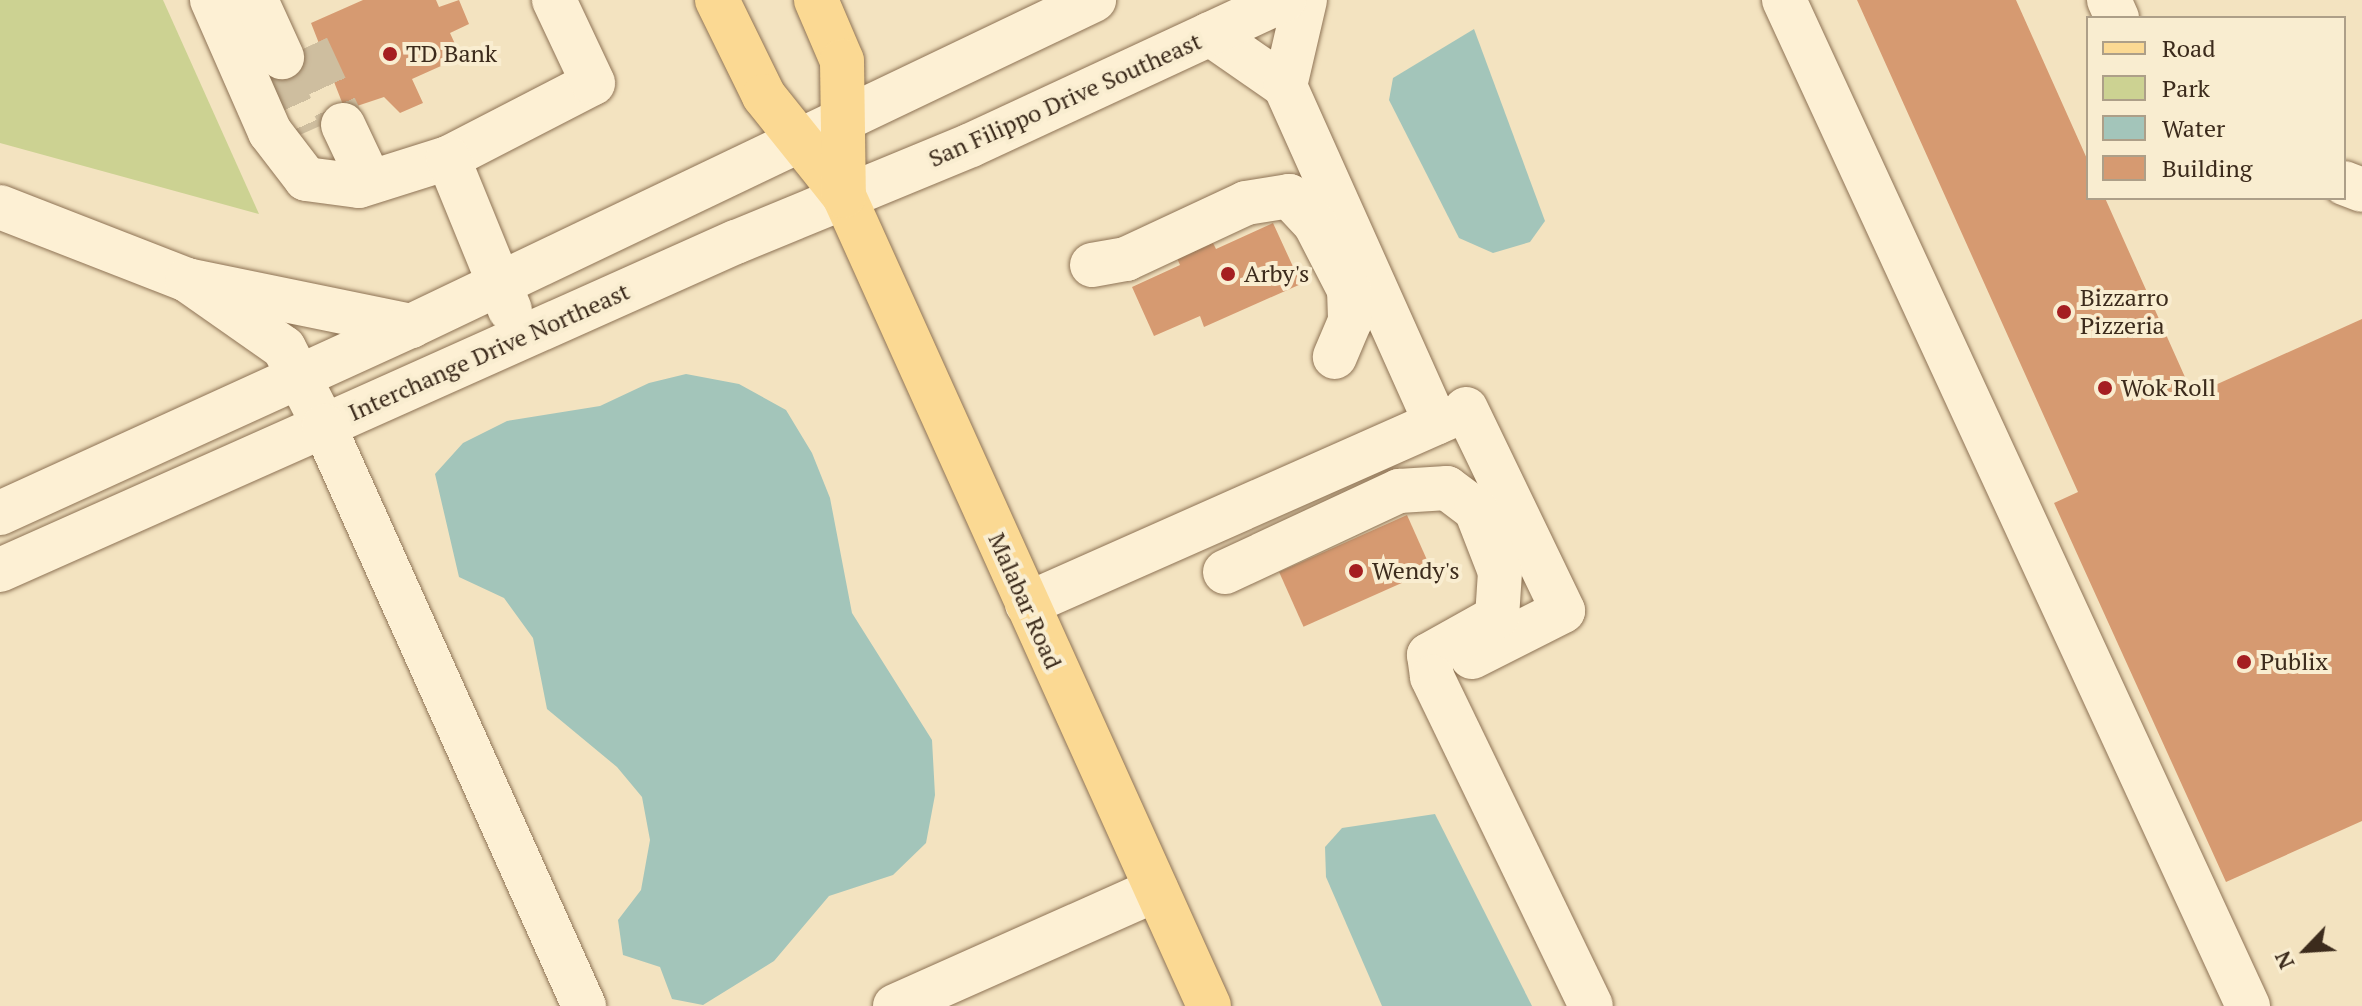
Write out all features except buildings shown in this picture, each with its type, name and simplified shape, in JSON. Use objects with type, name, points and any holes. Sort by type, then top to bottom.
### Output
[{"type":"main road","points":[[717,0],[764,96],[844,196]]},
{"type":"main road","points":[[816,0],[842,61],[844,196]]},
{"type":"main road","name":"Malabar Road","points":[[844,196],[1209,1006]]},
{"type":"street","points":[[212,0],[270,132],[306,179],[345,182],[448,158],[593,83],[554,0]]},
{"type":"street","points":[[243,0],[287,57]]},
{"type":"street","points":[[256,0],[287,57]]},
{"type":"street","points":[[282,0],[287,57]]},
{"type":"street","points":[[0,513],[710,188],[796,139],[1094,0]]},
{"type":"street","name":"San Filippo Drive Southeast","points":[[844,196],[971,145],[1284,0]]},
{"type":"street","points":[[1285,86],[1305,0]]},
{"type":"street","points":[[1784,0],[2248,1006]]},
{"type":"street","points":[[1210,34],[1285,86],[1450,417],[1563,611],[1432,677]]},
{"type":"street","points":[[321,129],[345,182]]},
{"type":"street","points":[[448,158],[501,284],[520,338]]},
{"type":"street","name":"Interchange Drive Northeast","points":[[187,280],[284,348],[302,377],[324,426],[844,196]]},
{"type":"street","points":[[1092,265],[1126,259],[1246,203],[1289,196],[1315,224],[1349,290],[1350,321],[1335,357]]},
{"type":"street","name":"Interchange Drive Northeast","points":[[0,207],[187,280],[411,326]]},
{"type":"street","points":[[1027,604],[1450,417]]},
{"type":"street","points":[[0,570],[324,426],[584,1006]]},
{"type":"street","points":[[1225,572],[1399,491],[1447,488],[1476,510],[1500,572],[1497,617],[1429,655],[1432,677],[1591,1006]]},
{"type":"street","points":[[895,1006],[1156,890]]},
{"type":"green space","points":[[0,0],[163,0],[259,214],[0,143]]},
{"type":"water","points":[[1474,29],[1545,221],[1530,242],[1493,253],[1459,238],[1389,100],[1393,78]]},
{"type":"water","points":[[686,374],[739,384],[786,410],[812,453],[830,498],[852,613],[932,740],[935,795],[926,843],[893,875],[829,896],[774,961],[703,1005],[672,999],[660,967],[623,955],[618,920],[641,890],[650,840],[642,797],[617,767],[547,709],[533,638],[504,598],[459,577],[435,474],[463,443],[507,421],[600,406],[649,383]]},
{"type":"water","points":[[1435,814],[1532,1006],[1382,1006],[1326,877],[1325,847],[1342,828]]},
{"type":"tunnel","points":[[307,47],[343,125]]},
{"type":"tunnel","points":[[273,67],[303,134]]},
{"type":"place","name":"TD Bank","points":[[390,54]]},
{"type":"place","name":"Arby's","points":[[1228,274]]},
{"type":"place","name":"Bizzarro Pizzeria","points":[[2064,312]]},
{"type":"place","name":"Wok Roll","points":[[2105,388]]},
{"type":"place","name":"Wendy's","points":[[1356,571]]},
{"type":"place","name":"Publix","points":[[2244,662]]}]
